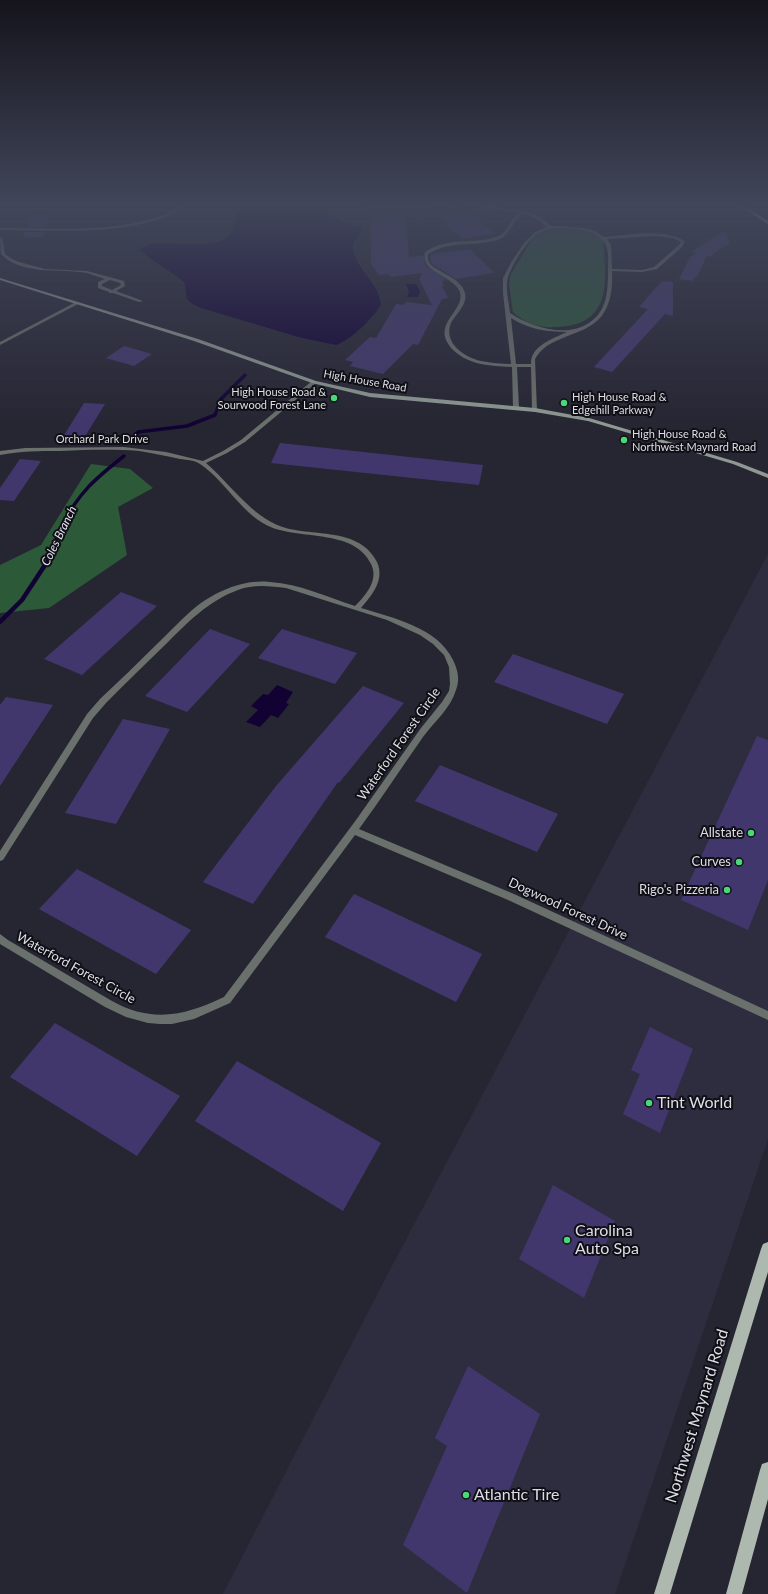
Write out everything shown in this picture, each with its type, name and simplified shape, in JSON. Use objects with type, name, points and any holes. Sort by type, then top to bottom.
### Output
[{"type":"main road","name":"High House Road","points":[[0,279],[196,340],[314,382],[370,394],[536,410],[589,420],[735,463],[768,476]]},
{"type":"main road","name":"High House Road","points":[[735,463],[768,469]]},
{"type":"main road","name":"Northwest Maynard Road","points":[[662,1594],[768,1249]]},
{"type":"main road","points":[[734,1594],[768,1470]]},
{"type":"street","points":[[449,278],[454,282],[462,292],[463,297],[448,325],[447,330],[450,343],[455,349],[466,357],[477,362],[534,365]]},
{"type":"street","points":[[507,278],[505,285],[517,387],[516,408]]},
{"type":"street","points":[[536,410],[533,359],[541,347],[574,330],[593,323],[603,312],[609,298],[610,278]]},
{"type":"street","points":[[111,292],[122,286],[123,283],[108,279],[100,283],[100,287],[111,292],[141,301]]},
{"type":"street","points":[[0,344],[78,303]]},
{"type":"street","points":[[508,314],[520,322],[536,328],[574,330]]},
{"type":"street","points":[[314,382],[243,441],[225,452],[202,462],[263,520],[275,526],[302,534],[325,535],[344,540],[356,545],[368,554],[377,569],[377,578],[368,596],[356,609]]},
{"type":"street","name":"Orchard Park Drive","points":[[0,453],[32,449],[133,448],[160,451],[202,462]]},
{"type":"street","name":"Waterford Forest Circle","points":[[0,858],[90,716],[103,701],[199,608],[212,598],[230,589],[247,584],[266,582],[299,588],[388,619],[423,633],[438,644],[446,653],[452,665],[455,677],[452,694],[424,729],[355,831],[227,1000],[205,1012],[181,1018],[156,1020],[135,1016],[112,1005],[47,968],[5,943],[0,938]]},
{"type":"street","name":"Dogwood Forest Drive","points":[[355,831],[409,852],[533,907],[768,1016]]},
{"type":"shaded area","points":[[179,278],[369,278],[376,289],[381,305],[361,328],[349,338],[336,345],[302,338],[201,308],[188,300],[184,282]]},
{"type":"shaded area","points":[[406,284],[416,284],[420,291],[418,297],[407,297],[409,291]]},
{"type":"shaded area","points":[[768,554],[768,1139],[615,1594],[223,1594],[382,1285]]},
{"type":"shaded area","points":[[277,685],[293,692],[286,703],[289,704],[278,718],[271,715],[260,727],[246,722],[258,710],[251,706],[263,694],[268,695]]},
{"type":"green space","points":[[510,278],[605,278],[602,300],[596,311],[587,319],[573,325],[555,327],[538,326],[517,316],[513,312],[509,284]]},
{"type":"green space","points":[[91,464],[130,469],[153,488],[118,507],[127,555],[49,608],[0,613],[0,565],[41,545]]},
{"type":"building","points":[[444,278],[446,280],[442,281],[444,286],[442,286],[448,298],[442,299],[418,345],[413,344],[383,374],[350,366],[353,362],[345,360],[370,337],[376,338],[396,304],[404,305],[406,302],[432,305],[419,279]]},
{"type":"building","points":[[679,278],[694,278],[693,281]]},
{"type":"building","points":[[662,281],[673,282],[673,316],[665,314],[612,372],[594,367],[648,309],[639,307]]},
{"type":"building","points":[[124,346],[152,354],[134,366],[106,358]]},
{"type":"building","points":[[84,403],[105,404],[84,438],[63,437]]},
{"type":"building","points":[[280,443],[483,465],[479,485],[271,463]]},
{"type":"building","points":[[20,459],[41,461],[14,501],[0,500],[0,488]]},
{"type":"building","points":[[121,592],[157,606],[82,675],[44,659]]},
{"type":"building","points":[[210,629],[250,644],[187,712],[145,696]]},
{"type":"building","points":[[282,629],[357,653],[335,684],[258,658]]},
{"type":"building","points":[[513,654],[624,694],[607,724],[494,682]]},
{"type":"building","points":[[363,686],[404,703],[339,783],[338,782],[253,904],[203,882],[276,786]]},
{"type":"building","points":[[6,697],[53,705],[0,786],[0,705]]},
{"type":"building","points":[[123,719],[170,729],[116,824],[65,813]]},
{"type":"building","points":[[757,736],[768,740],[768,880],[748,930],[681,900]]},
{"type":"building","points":[[440,765],[558,814],[537,852],[415,801]]},
{"type":"building","points":[[77,869],[191,930],[156,974],[39,909]]},
{"type":"building","points":[[354,894],[482,954],[456,1002],[325,937]]},
{"type":"building","points":[[55,1023],[180,1096],[137,1156],[10,1077]]},
{"type":"building","points":[[650,1027],[693,1049],[660,1133],[623,1114],[640,1074],[631,1070]]},
{"type":"building","points":[[237,1061],[381,1143],[343,1211],[195,1121]]},
{"type":"building","name":"Carolina Auto Spa","points":[[553,1185],[615,1221],[584,1298],[519,1259]]},
{"type":"building","name":"Atlantic Tire","points":[[468,1366],[540,1414],[467,1593],[403,1545],[447,1446],[435,1438]]},
{"type":"waterway","name":"Coles Branch","points":[[132,442],[138,432],[187,426],[215,415],[221,399],[245,375]]},
{"type":"waterway","name":"Coles Branch","points":[[45,566],[60,531],[74,504],[96,479],[124,456]]},
{"type":"waterway","name":"Coles Branch","points":[[0,622],[22,600],[45,565]]},
{"type":"place","name":"High House Road & Sourwood Forest Lane","points":[[334,398]]},
{"type":"place","name":"High House Road & Edgehill Parkway","points":[[564,403]]},
{"type":"place","name":"High House Road & Northwest Maynard Road","points":[[624,440]]},
{"type":"place","name":"Allstate","points":[[751,833]]},
{"type":"place","name":"Curves","points":[[739,862]]},
{"type":"place","name":"Rigo's Pizzeria","points":[[727,890]]},
{"type":"place","name":"Tint World","points":[[649,1103]]},
{"type":"place","name":"Carolina Auto Spa","points":[[567,1240]]},
{"type":"place","name":"Atlantic Tire","points":[[466,1495]]}]
